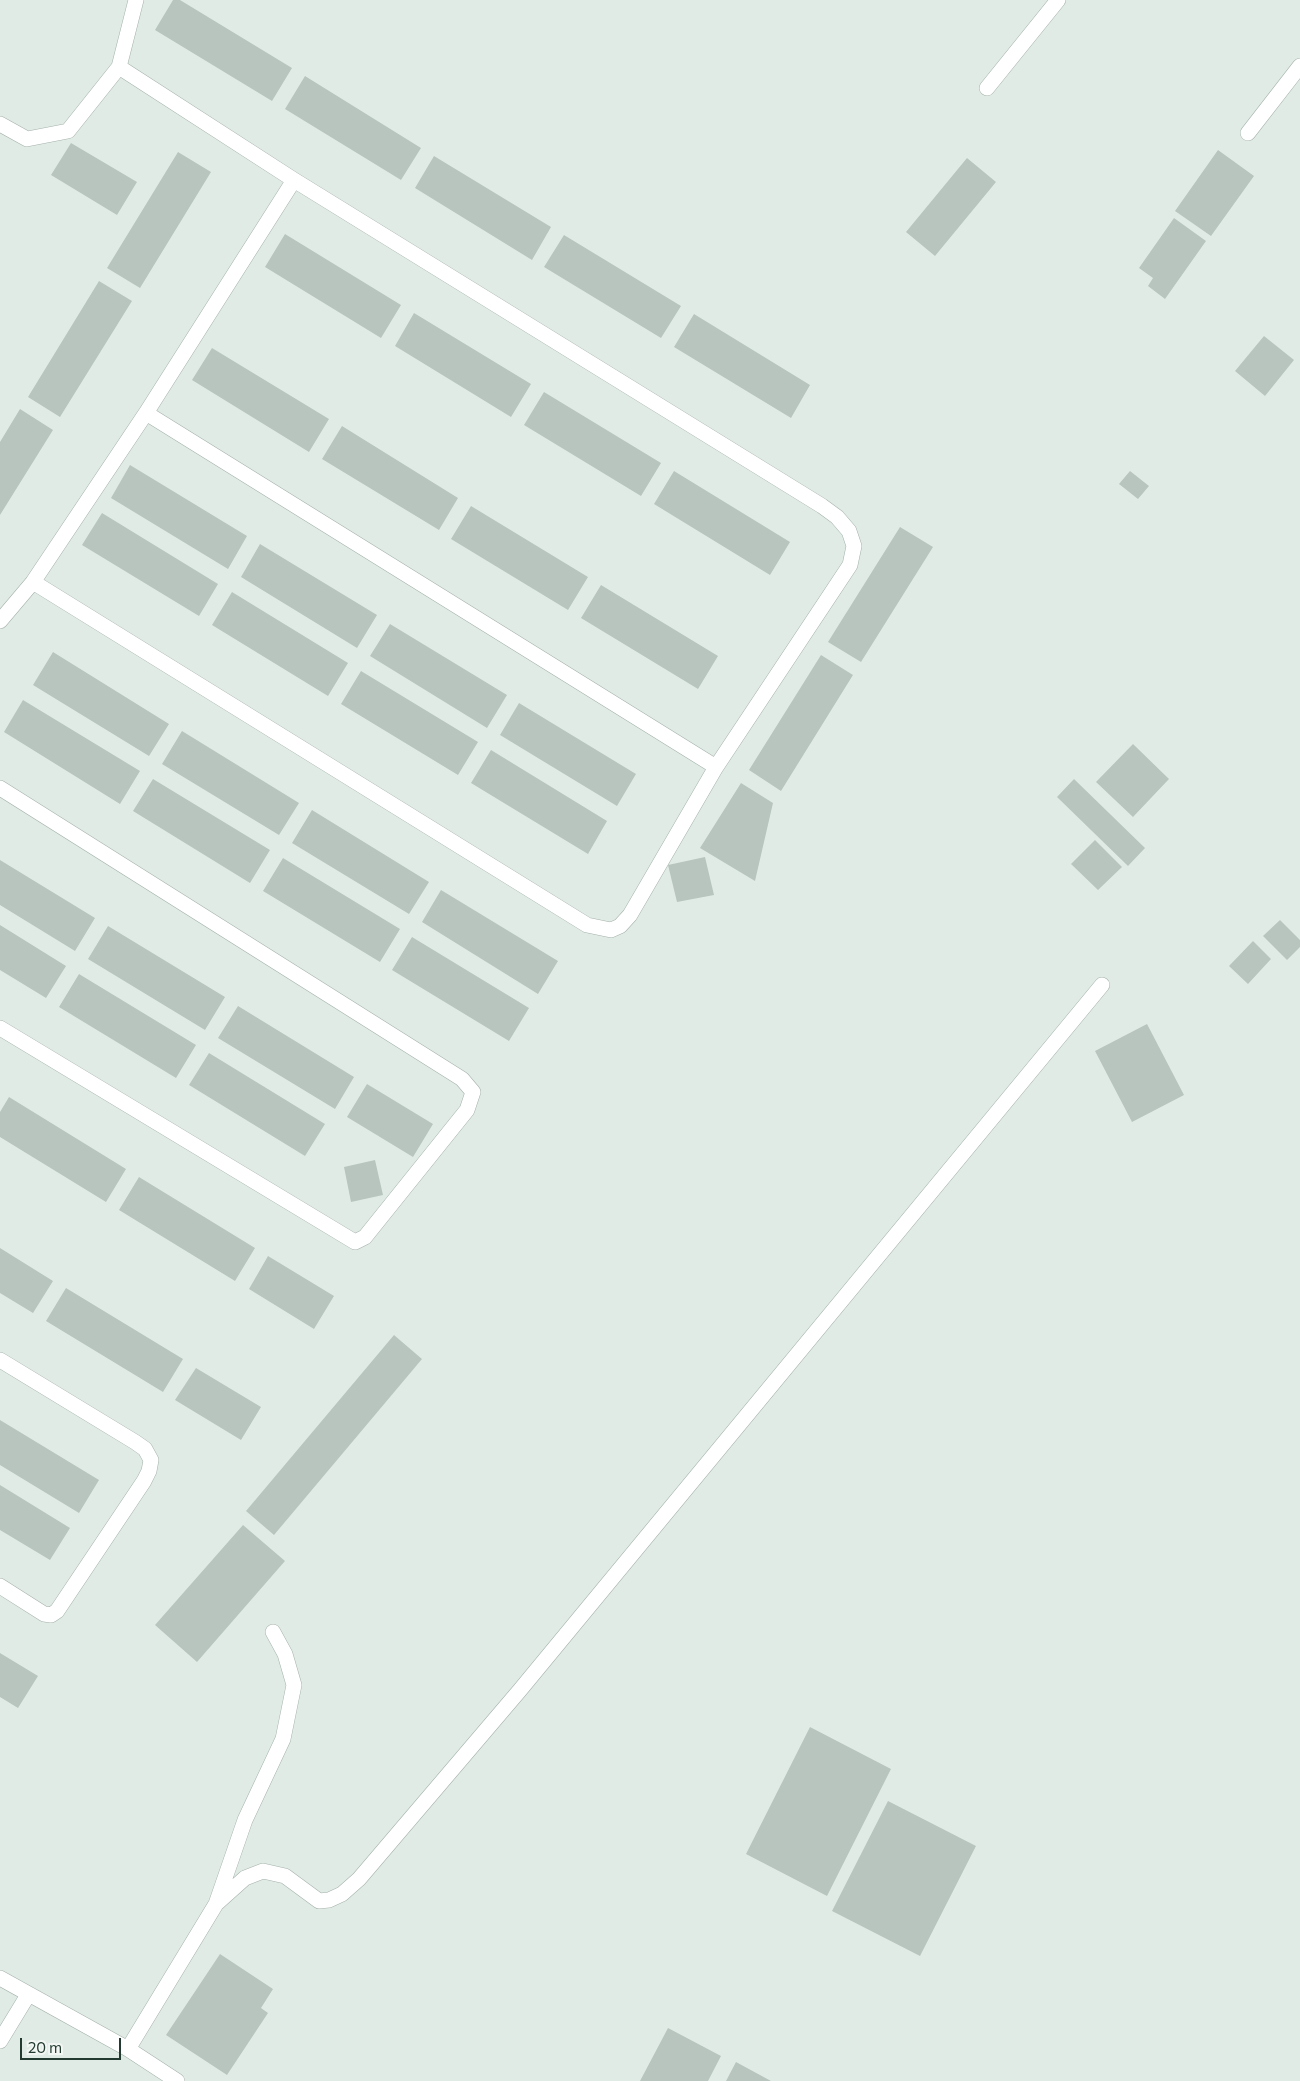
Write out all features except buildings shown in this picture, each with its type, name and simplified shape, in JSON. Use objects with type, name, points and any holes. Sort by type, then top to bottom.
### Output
[{"type":"street","points":[[0,124],[27,138],[68,131],[119,67],[136,0]]},
{"type":"street","points":[[987,88],[1058,0]]},
{"type":"street","points":[[1248,133],[1300,66]]},
{"type":"street","points":[[33,582],[587,924],[611,930],[620,926],[630,915],[716,767],[850,565],[854,546],[849,531],[837,517],[822,506],[294,180],[119,67]]},
{"type":"street","points":[[0,621],[33,582],[146,413],[294,180]]},
{"type":"street","points":[[146,413],[716,767]]},
{"type":"street","points":[[0,788],[462,1079],[473,1092],[467,1110],[365,1237],[355,1242],[0,1028]]},
{"type":"street","points":[[216,1904],[245,1878],[263,1871],[285,1876],[319,1901],[329,1900],[342,1894],[360,1880],[1102,985]]},
{"type":"street","points":[[0,1360],[135,1442],[145,1449],[151,1460],[149,1471],[144,1481],[57,1611],[51,1615],[44,1614],[0,1586]]},
{"type":"street","points":[[128,2049],[216,1904],[246,1820],[283,1739],[294,1685],[285,1654],[273,1632]]},
{"type":"street","points":[[0,1978],[128,2049],[176,2081]]},
{"type":"street","points":[[0,2041],[28,1995]]}]
